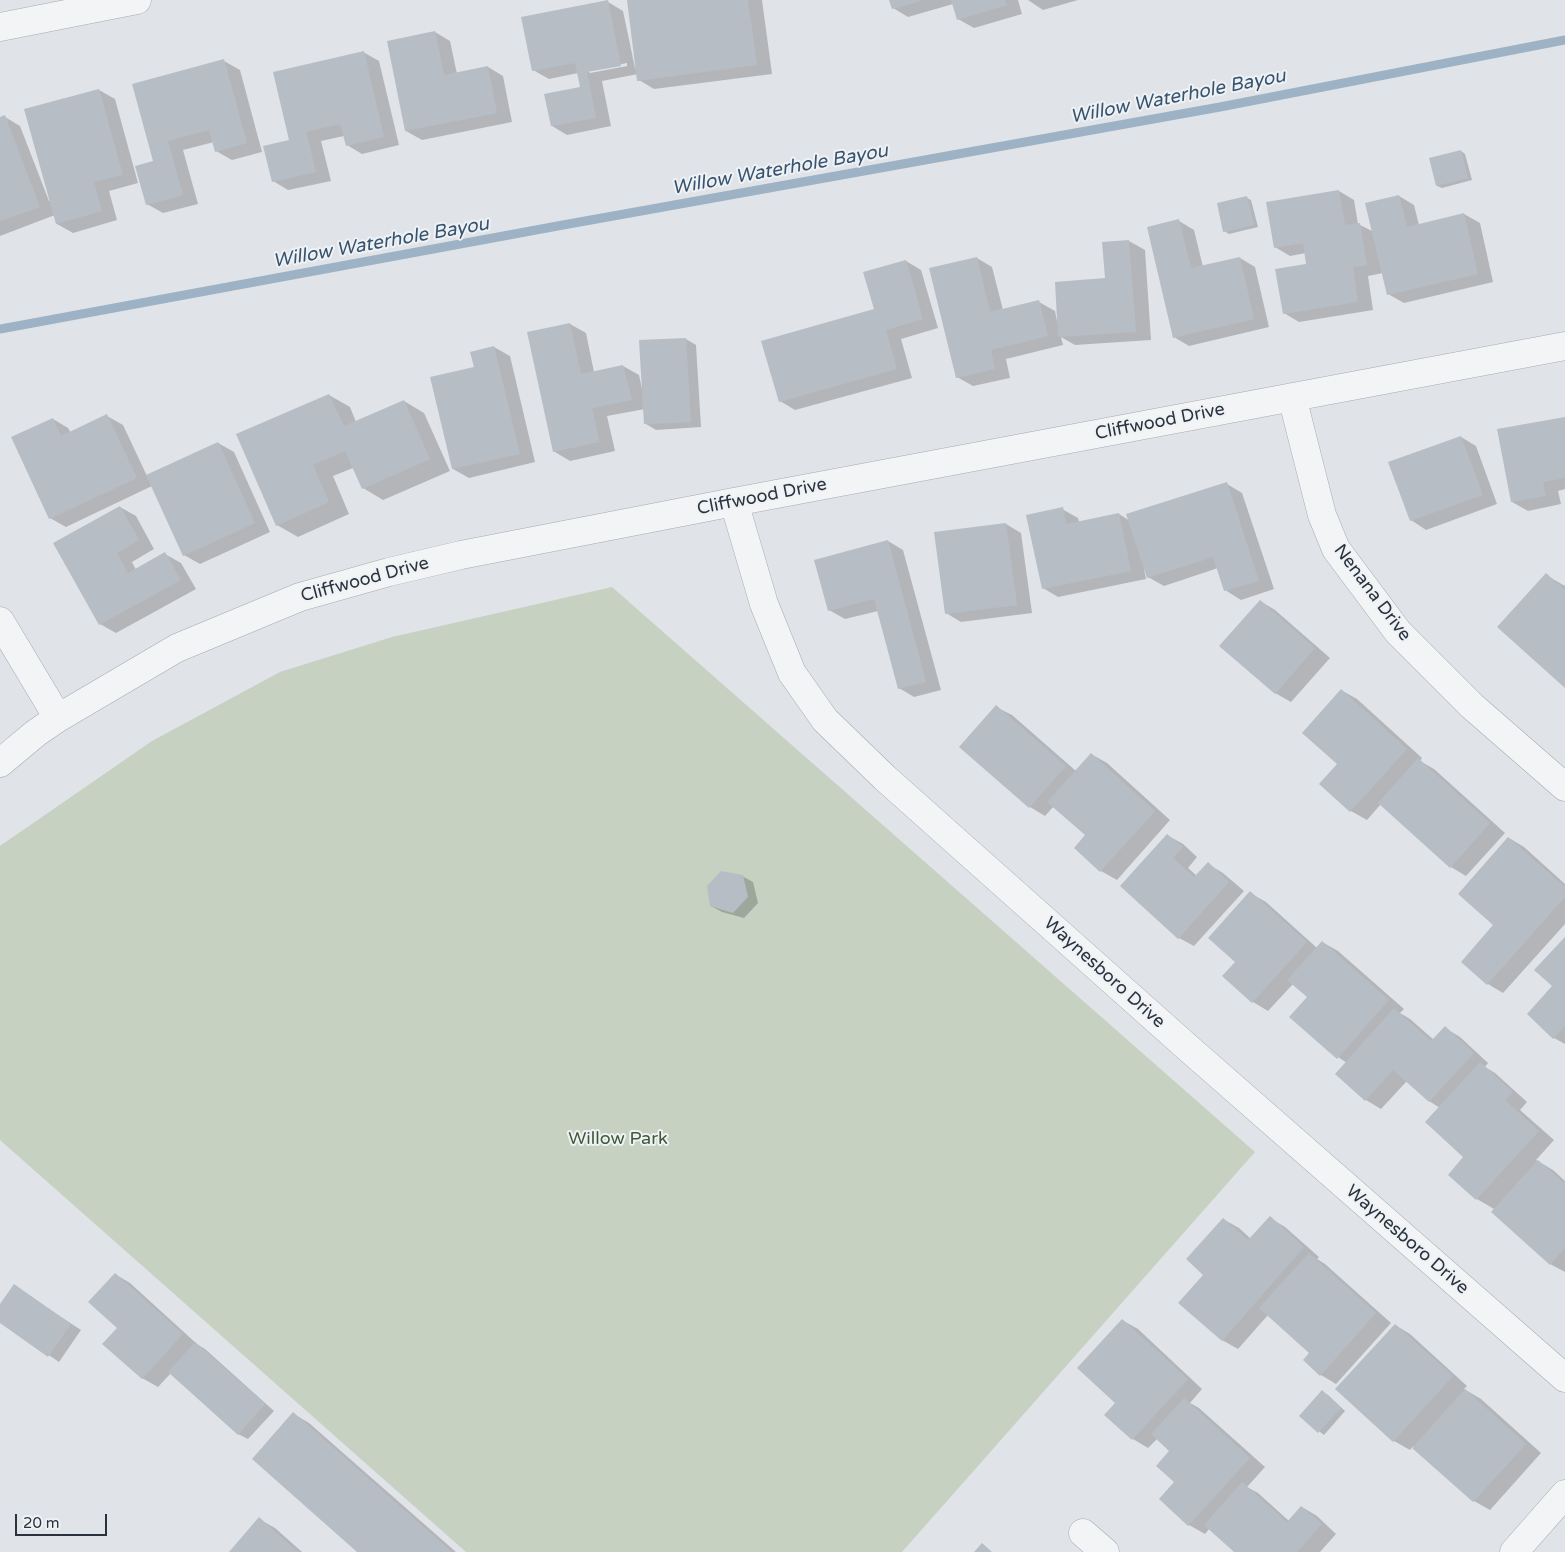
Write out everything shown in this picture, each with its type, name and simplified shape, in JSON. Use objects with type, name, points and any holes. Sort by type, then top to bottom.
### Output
[{"type":"street","points":[[0,26],[137,0]]},
{"type":"street","name":"Cliffwood Drive","points":[[0,763],[58,718],[177,648],[300,596],[389,572],[461,555],[734,502],[1565,346]]},
{"type":"street","name":"Nenana Drive","points":[[1292,397],[1322,515],[1336,549],[1398,632],[1472,706],[1565,787]]},
{"type":"street","name":"Waynesboro Drive","points":[[734,502],[764,604],[788,664],[792,673],[825,720],[885,778],[958,844],[1565,1378]]},
{"type":"street","points":[[0,621],[58,718]]},
{"type":"street","points":[[1514,1552],[1565,1494]]},
{"type":"street","points":[[1083,1533],[1105,1552]]},
{"type":"green space","name":"Willow Park","points":[[612,587],[1255,1152],[902,1552],[466,1552],[0,1140],[0,846],[152,741],[280,672],[392,637]]},
{"type":"building","points":[[608,0],[621,66],[587,72],[596,118],[551,126],[544,94],[580,87],[575,63],[532,71],[521,17]]},
{"type":"building","points":[[627,0],[748,0],[757,65],[637,81]]},
{"type":"building","points":[[889,0],[921,0],[921,1],[892,9]]},
{"type":"building","points":[[951,0],[1005,0],[1007,5],[957,20]]},
{"type":"building","points":[[435,31],[444,75],[488,66],[497,113],[405,131],[387,41]]},
{"type":"building","points":[[364,51],[384,137],[346,146],[340,124],[306,132],[316,172],[272,182],[263,146],[289,140],[273,72]]},
{"type":"building","points":[[224,59],[247,143],[215,152],[209,130],[168,141],[183,195],[146,205],[135,166],[153,161],[132,84]]},
{"type":"building","points":[[99,89],[123,175],[94,182],[102,211],[56,224],[24,109]]},
{"type":"building","points":[[5,115],[40,207],[0,221],[0,117]]},
{"type":"building","points":[[1461,150],[1468,178],[1436,186],[1429,158]]},
{"type":"building","points":[[1339,190],[1345,225],[1360,223],[1367,265],[1353,267],[1358,302],[1283,314],[1275,269],[1306,264],[1303,243],[1274,248],[1266,202]]},
{"type":"building","points":[[1399,195],[1407,227],[1464,213],[1478,274],[1387,295],[1365,203]]},
{"type":"building","points":[[1247,196],[1254,225],[1223,232],[1217,203]]},
{"type":"building","points":[[1179,219],[1191,268],[1240,257],[1254,319],[1173,338],[1147,227]]},
{"type":"building","points":[[1129,240],[1136,332],[1058,337],[1055,282],[1105,278],[1102,242]]},
{"type":"building","points":[[977,257],[990,312],[1039,300],[1048,336],[991,350],[995,369],[956,378],[929,268]]},
{"type":"building","points":[[906,260],[923,319],[886,330],[897,369],[779,402],[761,341],[874,309],[863,272]]},
{"type":"building","points":[[570,323],[581,374],[623,365],[632,400],[592,408],[600,442],[553,452],[527,332]]},
{"type":"building","points":[[686,338],[691,422],[644,424],[639,340]]},
{"type":"building","points":[[494,346],[520,454],[452,469],[430,377],[474,367],[470,352]]},
{"type":"building","points":[[329,394],[344,426],[404,400],[430,459],[362,489],[345,451],[313,465],[329,502],[276,526],[236,434]]},
{"type":"building","points":[[107,414],[137,478],[49,519],[11,437],[53,418],[61,436]]},
{"type":"building","points":[[1565,417],[1565,478],[1543,482],[1546,496],[1511,502],[1497,429]]},
{"type":"building","points":[[1461,436],[1483,495],[1410,521],[1388,462]]},
{"type":"building","points":[[218,442],[255,523],[183,556],[146,475]]},
{"type":"building","points":[[1227,482],[1259,581],[1224,591],[1213,557],[1147,578],[1126,514]]},
{"type":"building","points":[[120,506],[139,540],[117,553],[128,573],[165,552],[181,580],[99,625],[53,543]]},
{"type":"building","points":[[1063,507],[1066,524],[1119,513],[1131,571],[1042,589],[1026,515]]},
{"type":"building","points":[[1006,523],[1017,605],[945,614],[934,532]]},
{"type":"building","points":[[888,540],[926,682],[898,689],[874,599],[828,611],[814,560]]},
{"type":"building","points":[[1546,573],[1565,590],[1565,688],[1497,627]]},
{"type":"building","points":[[1260,600],[1315,648],[1275,694],[1219,646]]},
{"type":"building","points":[[1341,689],[1407,749],[1350,812],[1319,784],[1337,764],[1302,733]]},
{"type":"building","points":[[996,705],[1066,766],[1029,808],[959,747]]},
{"type":"building","points":[[1091,753],[1155,811],[1100,872],[1074,848],[1085,835],[1047,802]]},
{"type":"building","points":[[1418,758],[1490,823],[1450,868],[1378,803]]},
{"type":"building","points":[[1167,834],[1183,847],[1173,858],[1194,877],[1208,862],[1229,882],[1178,939],[1120,886]]},
{"type":"building","points":[[1508,837],[1565,887],[1565,897],[1487,985],[1461,962],[1493,925],[1458,894]]},
{"type":"building","points":[[721,871],[743,875],[748,897],[733,913],[710,906],[707,886]]},
{"type":"building","points":[[1250,891],[1307,942],[1252,1003],[1222,976],[1235,962],[1208,938]]},
{"type":"building","points":[[1565,937],[1565,1026],[1553,1039],[1527,1014],[1552,986],[1534,970]]},
{"type":"building","points":[[1322,941],[1389,1000],[1337,1059],[1289,1017],[1307,997],[1287,980]]},
{"type":"building","points":[[1394,1008],[1431,1041],[1445,1026],[1474,1053],[1429,1102],[1393,1070],[1365,1101],[1335,1074]]},
{"type":"building","points":[[1480,1062],[1513,1092],[1505,1100],[1539,1131],[1476,1200],[1448,1175],[1463,1157],[1425,1122]]},
{"type":"building","points":[[1538,1160],[1564,1183],[1565,1181],[1565,1248],[1550,1265],[1491,1212]]},
{"type":"building","points":[[1270,1216],[1304,1247],[1222,1341],[1178,1303],[1203,1275],[1186,1259],[1223,1218],[1248,1240]]},
{"type":"building","points":[[1309,1253],[1376,1313],[1320,1376],[1303,1360],[1309,1353],[1259,1308]]},
{"type":"building","points":[[115,1273],[183,1334],[142,1379],[102,1344],[117,1328],[88,1302]]},
{"type":"building","points":[[14,1284],[71,1324],[48,1357],[0,1323],[0,1304]]},
{"type":"building","points":[[1122,1319],[1188,1379],[1132,1440],[1104,1415],[1115,1403],[1077,1368]]},
{"type":"building","points":[[1395,1324],[1453,1376],[1393,1442],[1335,1389]]},
{"type":"building","points":[[195,1342],[265,1404],[238,1435],[168,1372]]},
{"type":"building","points":[[1465,1389],[1526,1444],[1473,1502],[1412,1448]]},
{"type":"building","points":[[1322,1390],[1341,1408],[1318,1433],[1299,1416]]},
{"type":"building","points":[[1184,1398],[1250,1458],[1188,1526],[1159,1499],[1174,1482],[1156,1466],[1169,1451],[1151,1434]]},
{"type":"building","points":[[293,1412],[452,1552],[357,1552],[252,1459]]},
{"type":"building","points":[[1242,1482],[1287,1522],[1301,1506],[1322,1524],[1297,1552],[1234,1552],[1204,1525]]},
{"type":"building","points":[[259,1517],[298,1552],[229,1552]]},
{"type":"building","points":[[982,1543],[992,1552],[974,1552]]},
{"type":"waterway","name":"Willow Waterhole Bayou","points":[[0,329],[563,225],[1220,107],[1565,40]]}]
